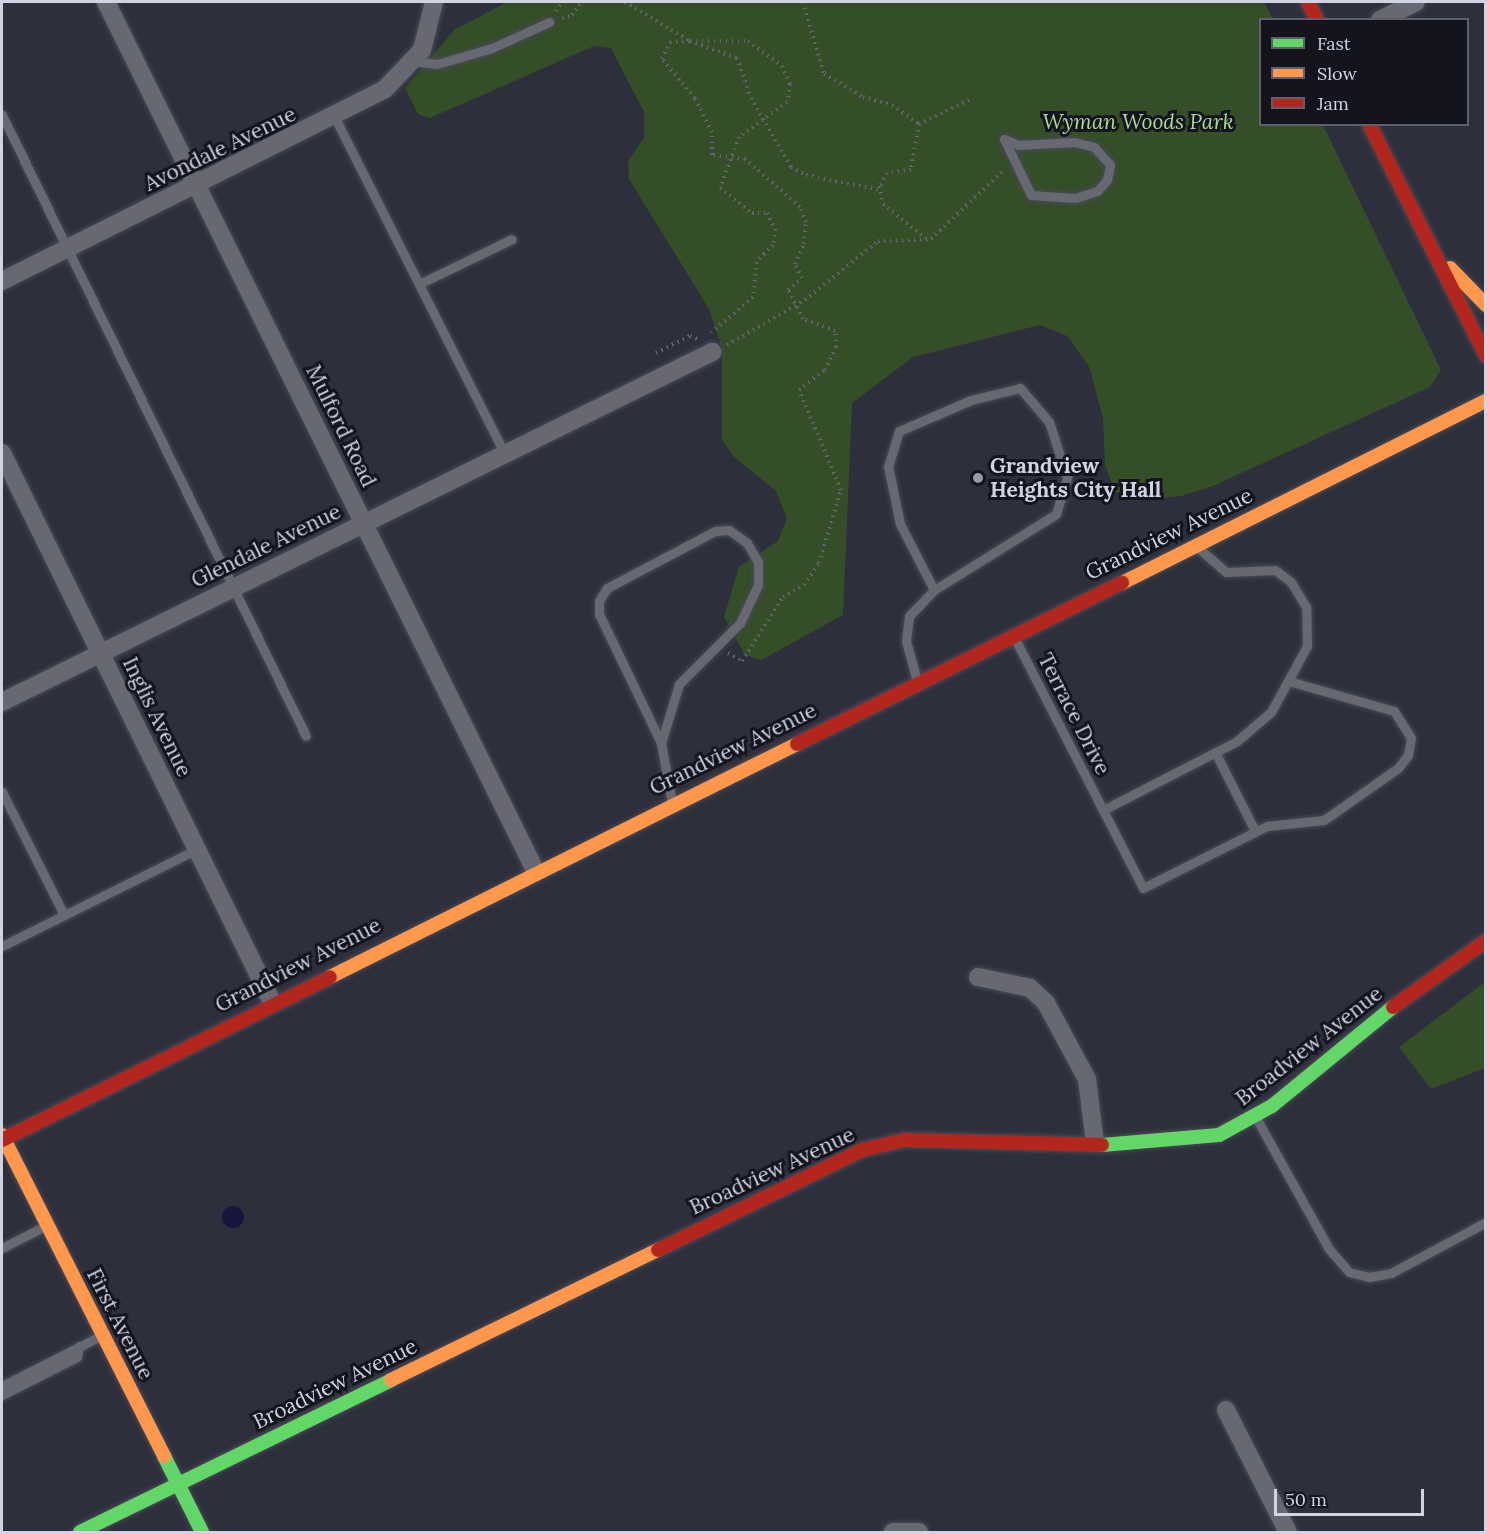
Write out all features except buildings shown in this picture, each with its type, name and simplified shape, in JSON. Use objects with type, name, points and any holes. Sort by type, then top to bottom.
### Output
[{"type":"main road","points":[[1308,2],[1316,18]]},
{"type":"main road","points":[[1370,126],[1485,356]]},
{"type":"main road","points":[[1422,230],[1485,305]]},
{"type":"main road","name":"Grandview Avenue","points":[[2,1138],[535,870],[1485,401]]},
{"type":"main road","name":"Broadview Avenue","points":[[80,1533],[862,1150],[904,1140],[1095,1143],[1139,1146],[1200,1140],[1255,1116],[1485,941]]},
{"type":"main road","name":"First Avenue","points":[[2,1138],[202,1533]]},
{"type":"street","name":"Mulford Road","points":[[106,2],[535,870]]},
{"type":"street","name":"Avondale Avenue","points":[[2,280],[335,117],[384,90],[412,61],[431,26],[434,2]]},
{"type":"street","points":[[1384,18],[1416,2]]},
{"type":"street","name":"Glendale Avenue","points":[[2,702],[505,454],[714,348]]},
{"type":"street","name":"Inglis Avenue","points":[[2,453],[272,1002]]},
{"type":"street","points":[[978,977],[1030,988],[1046,1003],[1087,1079],[1095,1143]]},
{"type":"street","points":[[1226,1410],[1288,1533]]},
{"type":"street","points":[[893,1533],[917,1531]]},
{"type":"lane","points":[[412,61],[448,61],[549,22]]},
{"type":"lane","points":[[2,115],[231,589],[306,736]]},
{"type":"lane","points":[[335,117],[505,454]]},
{"type":"lane","points":[[1004,139],[1018,145],[1074,142],[1094,147],[1110,165],[1107,180],[1097,191],[1046,200],[1031,195],[1013,162],[1004,139]]},
{"type":"lane","points":[[419,284],[512,238]]},
{"type":"lane","points":[[917,681],[906,641],[909,616],[934,590],[1056,514],[1067,477],[1049,422],[1020,388],[971,399],[898,431],[888,466],[900,524],[934,590]]},
{"type":"lane","points":[[661,743],[679,684],[740,623],[758,585],[758,562],[747,543],[729,530],[715,531],[607,588],[599,601],[599,614],[661,743],[672,802]]},
{"type":"lane","points":[[1103,810],[1215,752],[1271,712],[1292,682],[1310,627],[1291,582],[1275,570],[1226,572],[1195,544]]},
{"type":"lane","name":"Terrace Drive","points":[[1012,634],[1143,888],[1255,831],[1324,820],[1398,768],[1408,755],[1411,738],[1394,711],[1292,682]]},
{"type":"lane","points":[[1215,752],[1255,831]]},
{"type":"lane","points":[[2,792],[64,915]]},
{"type":"lane","points":[[2,946],[197,849]]},
{"type":"lane","points":[[1255,1116],[1329,1250],[1349,1272],[1369,1277],[1391,1273],[1485,1222]]},
{"type":"lane","points":[[2,1248],[47,1225]]},
{"type":"lane","points":[[2,1386],[102,1335]]},
{"type":"lane","points":[[2,1395],[77,1357],[79,1346]]},
{"type":"path","points":[[549,22],[572,15],[580,2]]},
{"type":"path","points":[[625,2],[690,40],[737,58],[791,166],[806,175],[881,190]]},
{"type":"path","points":[[803,2],[824,74],[863,97],[892,105],[918,124]]},
{"type":"path","points":[[742,661],[783,597],[804,585],[819,563],[841,490],[799,390],[825,370],[836,347],[835,331],[803,319],[798,304],[788,290],[802,278],[795,264],[804,244],[806,222],[800,207],[745,159],[731,157],[712,155],[712,132],[695,98],[663,59],[670,42],[748,41],[782,66],[790,84],[787,102],[766,120],[739,137],[731,157],[720,188],[752,213],[767,213],[775,229],[773,245],[756,262],[753,297],[738,315],[706,336],[714,348],[798,304],[878,241],[926,239],[1013,162]]},
{"type":"path","points":[[918,124],[971,99]]},
{"type":"path","points":[[918,124],[910,170],[887,172],[881,190],[884,204],[926,239]]},
{"type":"green space","name":"Wyman Woods Park","points":[[507,2],[1264,2],[1272,18],[1259,18],[1259,126],[1323,126],[1441,370],[1430,387],[1213,486],[1181,496],[1128,501],[1115,491],[1105,465],[1103,418],[1089,366],[1067,336],[1040,325],[913,357],[852,403],[843,615],[761,660],[745,655],[724,617],[739,567],[778,541],[787,519],[776,491],[733,456],[722,439],[722,348],[709,309],[629,179],[628,161],[644,138],[644,112],[611,48],[594,46],[430,118],[418,114],[405,88],[454,30]]},
{"type":"green space","points":[[1485,982],[1485,1068],[1431,1089],[1399,1047]]},
{"type":"shaded area","points":[[229,1206],[237,1206],[244,1213],[244,1221],[237,1228],[229,1228],[222,1221],[222,1213]]},
{"type":"traffic: fast","points":[[1102,1145],[1219,1135],[1272,1106],[1393,1007]]},
{"type":"traffic: fast","points":[[80,1532],[391,1380]]},
{"type":"traffic: fast","points":[[164,1456],[202,1532]]},
{"type":"traffic: slow","points":[[1450,268],[1486,305]]},
{"type":"traffic: slow","points":[[1122,583],[1486,401]]},
{"type":"traffic: slow","points":[[330,977],[797,744]]},
{"type":"traffic: slow","points":[[2,1135],[164,1456]]},
{"type":"traffic: slow","points":[[391,1380],[658,1250]]},
{"type":"traffic: jam","points":[[1308,2],[1316,18]]},
{"type":"traffic: jam","points":[[1370,126],[1486,356]]},
{"type":"traffic: jam","points":[[797,744],[1122,583]]},
{"type":"traffic: jam","points":[[1393,1007],[1486,941]]},
{"type":"traffic: jam","points":[[2,1140],[330,977]]},
{"type":"traffic: jam","points":[[658,1250],[862,1150],[904,1140],[1102,1145]]},
{"type":"place","name":"Grandview Heights City Hall","points":[[978,478]]}]
